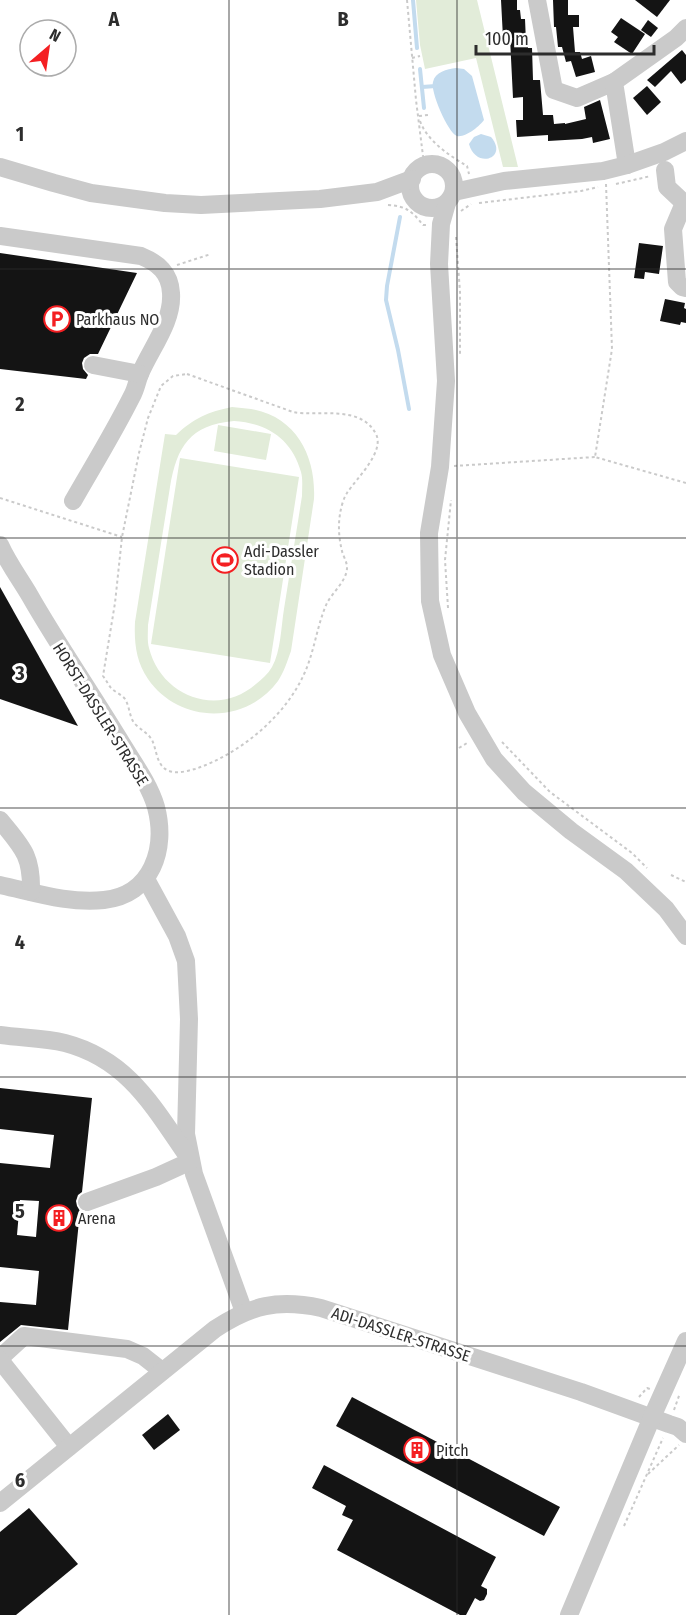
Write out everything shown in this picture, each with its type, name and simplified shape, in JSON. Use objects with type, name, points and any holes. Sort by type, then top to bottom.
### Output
[{"type":"street","points":[[537,0],[554,90],[577,98],[614,82],[676,38],[686,28]]},
{"type":"street","points":[[614,82],[627,165]]},
{"type":"street","points":[[377,192],[435,208],[461,190],[504,181],[603,171],[664,152],[686,141]]},
{"type":"street","points":[[439,264],[430,225],[411,192],[411,179],[420,168],[434,164],[447,170],[461,190]]},
{"type":"street","points":[[0,167],[91,193],[165,203],[201,205],[280,202],[377,192],[411,179]]},
{"type":"street","points":[[665,170],[667,187],[684,203],[673,229],[677,282],[686,288]]},
{"type":"street","points":[[461,190],[441,224],[439,264],[449,469],[429,533],[430,601],[441,656],[471,721],[494,759],[524,792],[570,831],[626,871],[666,909],[686,936]]},
{"type":"street","points":[[0,236],[141,256],[154,261],[169,280],[172,294],[167,319],[140,374],[134,394],[73,501]]},
{"type":"street","points":[[93,365],[140,374]]},
{"type":"street","name":"HORST-DASSLER-STRASSE","points":[[0,545],[152,795],[159,821],[159,850],[146,879]]},
{"type":"street","points":[[0,820],[29,860],[32,877],[31,892]]},
{"type":"street","points":[[0,885],[63,898],[105,900],[128,893],[146,879],[177,936],[186,961],[189,1019],[186,1134],[191,1161],[244,1312]]},
{"type":"street","points":[[0,1035],[63,1043],[97,1055],[130,1078],[143,1092],[191,1161]]},
{"type":"street","points":[[87,1202],[156,1177],[191,1161]]},
{"type":"street","name":"ADI-DASSLER-STRASSE","points":[[0,1503],[215,1329],[244,1312],[282,1304],[303,1304],[321,1308],[570,1388],[678,1427],[686,1436]]},
{"type":"street","points":[[69,1447],[0,1359],[24,1336],[127,1349],[142,1356],[162,1371]]},
{"type":"street","points":[[569,1615],[686,1341]]},
{"type":"path","points":[[407,0],[418,116],[426,165]]},
{"type":"path","points":[[412,57],[420,56]]},
{"type":"path","points":[[418,116],[428,115]]},
{"type":"path","points":[[418,116],[426,133],[467,166],[461,190]]},
{"type":"path","points":[[595,457],[612,349],[606,186],[603,171]]},
{"type":"path","points":[[456,233],[460,292],[460,358]]},
{"type":"path","points":[[162,270],[211,254]]},
{"type":"path","points":[[187,374],[293,412],[302,414],[331,412],[359,418],[366,422],[376,435],[378,442],[374,456],[345,495],[338,530],[347,569],[328,602],[315,649],[305,673],[287,701],[263,729],[214,763],[178,772],[169,771],[163,767],[152,740],[134,723],[125,700],[109,686],[104,676],[122,537],[148,418],[161,386],[173,376],[187,374]]},
{"type":"path","points":[[449,469],[595,457],[686,483]]},
{"type":"path","points":[[448,607],[446,560],[451,495]]},
{"type":"path","points":[[0,498],[122,537]]},
{"type":"path","points":[[501,741],[550,792],[632,853],[648,869]]},
{"type":"path","points":[[671,875],[686,882]]},
{"type":"path","points":[[682,1390],[646,1476],[686,1436]]},
{"type":"green space","points":[[416,0],[477,0],[518,167],[503,167],[476,58],[425,69],[420,45]]},
{"type":"green space","points":[[232,407],[267,413],[292,430],[307,454],[314,483],[314,499],[291,651],[282,674],[264,695],[249,706],[231,712],[213,713],[194,711],[177,704],[161,694],[148,679],[137,652],[135,622],[165,434],[176,435],[195,420]],"holes":[[[234,421],[246,422],[267,429],[285,442],[297,460],[301,472],[302,496],[275,661],[265,676],[241,694],[225,699],[208,700],[192,697],[165,679],[155,665],[149,648],[148,625],[170,487],[182,449],[188,440],[206,427]]]},
{"type":"green space","points":[[218,425],[271,434],[266,460],[214,451]]},
{"type":"green space","name":"Adi-Dassler Stadion","points":[[180,458],[299,477],[270,663],[151,644]]},
{"type":"water","points":[[456,68],[464,69],[472,76],[484,120],[472,131],[460,136],[449,128],[433,87],[434,79],[439,73]]},
{"type":"water","points":[[481,134],[491,137],[496,144],[494,155],[489,158],[478,157],[469,144],[474,137]]},
{"type":"building","points":[[501,0],[517,0],[517,10],[520,10],[521,19],[525,19],[526,42],[528,42],[528,48],[532,48],[533,80],[540,80],[543,115],[553,115],[554,124],[586,119],[584,107],[600,100],[610,139],[593,143],[592,137],[548,141],[548,135],[517,137],[516,120],[523,120],[523,97],[513,98],[510,38],[503,38]]},
{"type":"building","points":[[553,0],[568,0],[568,15],[579,15],[579,27],[573,27],[575,52],[580,52],[582,59],[591,56],[595,72],[576,77],[571,61],[566,62],[562,47],[558,47],[556,27],[554,27]]},
{"type":"building","points":[[635,0],[670,0],[657,17]]},
{"type":"building","points":[[621,18],[645,34],[632,54],[614,42],[618,37],[611,32]]},
{"type":"building","points":[[648,20],[658,28],[651,37],[641,30]]},
{"type":"building","points":[[682,50],[686,55],[686,80],[681,84],[671,71],[655,87],[647,80]]},
{"type":"building","points":[[647,86],[661,102],[647,115],[633,98]]},
{"type":"building","points":[[639,243],[663,246],[659,274],[645,272],[644,279],[634,278]]},
{"type":"building","name":"Parkhaus NO","points":[[0,253],[137,273],[98,354],[90,354],[84,358],[82,363],[88,375],[86,379],[0,369]]},
{"type":"building","points":[[665,299],[685,303],[686,323],[681,322],[680,325],[660,321]]},
{"type":"building","points":[[0,587],[78,726],[0,699]]},
{"type":"building","name":"Arena","points":[[0,1088],[92,1098],[82,1192],[76,1201],[80,1211],[68,1330],[21,1325],[0,1342],[0,1302],[36,1305],[39,1271],[0,1267],[0,1163],[50,1168],[54,1135],[0,1129]],"holes":[[[20,1200],[39,1201],[36,1237],[17,1235]]]},
{"type":"building","name":"Pitch","points":[[352,1397],[560,1507],[544,1536],[336,1426]]},
{"type":"building","points":[[168,1414],[180,1430],[154,1450],[142,1435]]},
{"type":"building","points":[[324,1465],[496,1557],[481,1586],[487,1589],[484,1600],[480,1601],[475,1598],[466,1615],[460,1615],[337,1550],[353,1520],[342,1515],[346,1506],[312,1488]]},
{"type":"building","points":[[29,1508],[78,1564],[16,1615],[0,1615],[0,1532]]},
{"type":"waterway","points":[[413,0],[417,48]]},
{"type":"waterway","points":[[420,69],[424,108]]},
{"type":"waterway","points":[[422,87],[436,86]]},
{"type":"waterway","points":[[400,217],[386,300],[409,409]]},
{"type":"place","name":"Parkhaus NO","points":[[57,319]]},
{"type":"place","name":"Adi-Dassler Stadion","points":[[225,560]]},
{"type":"place","name":"Arena","points":[[59,1218]]},
{"type":"place","name":"Pitch","points":[[417,1450]]}]
